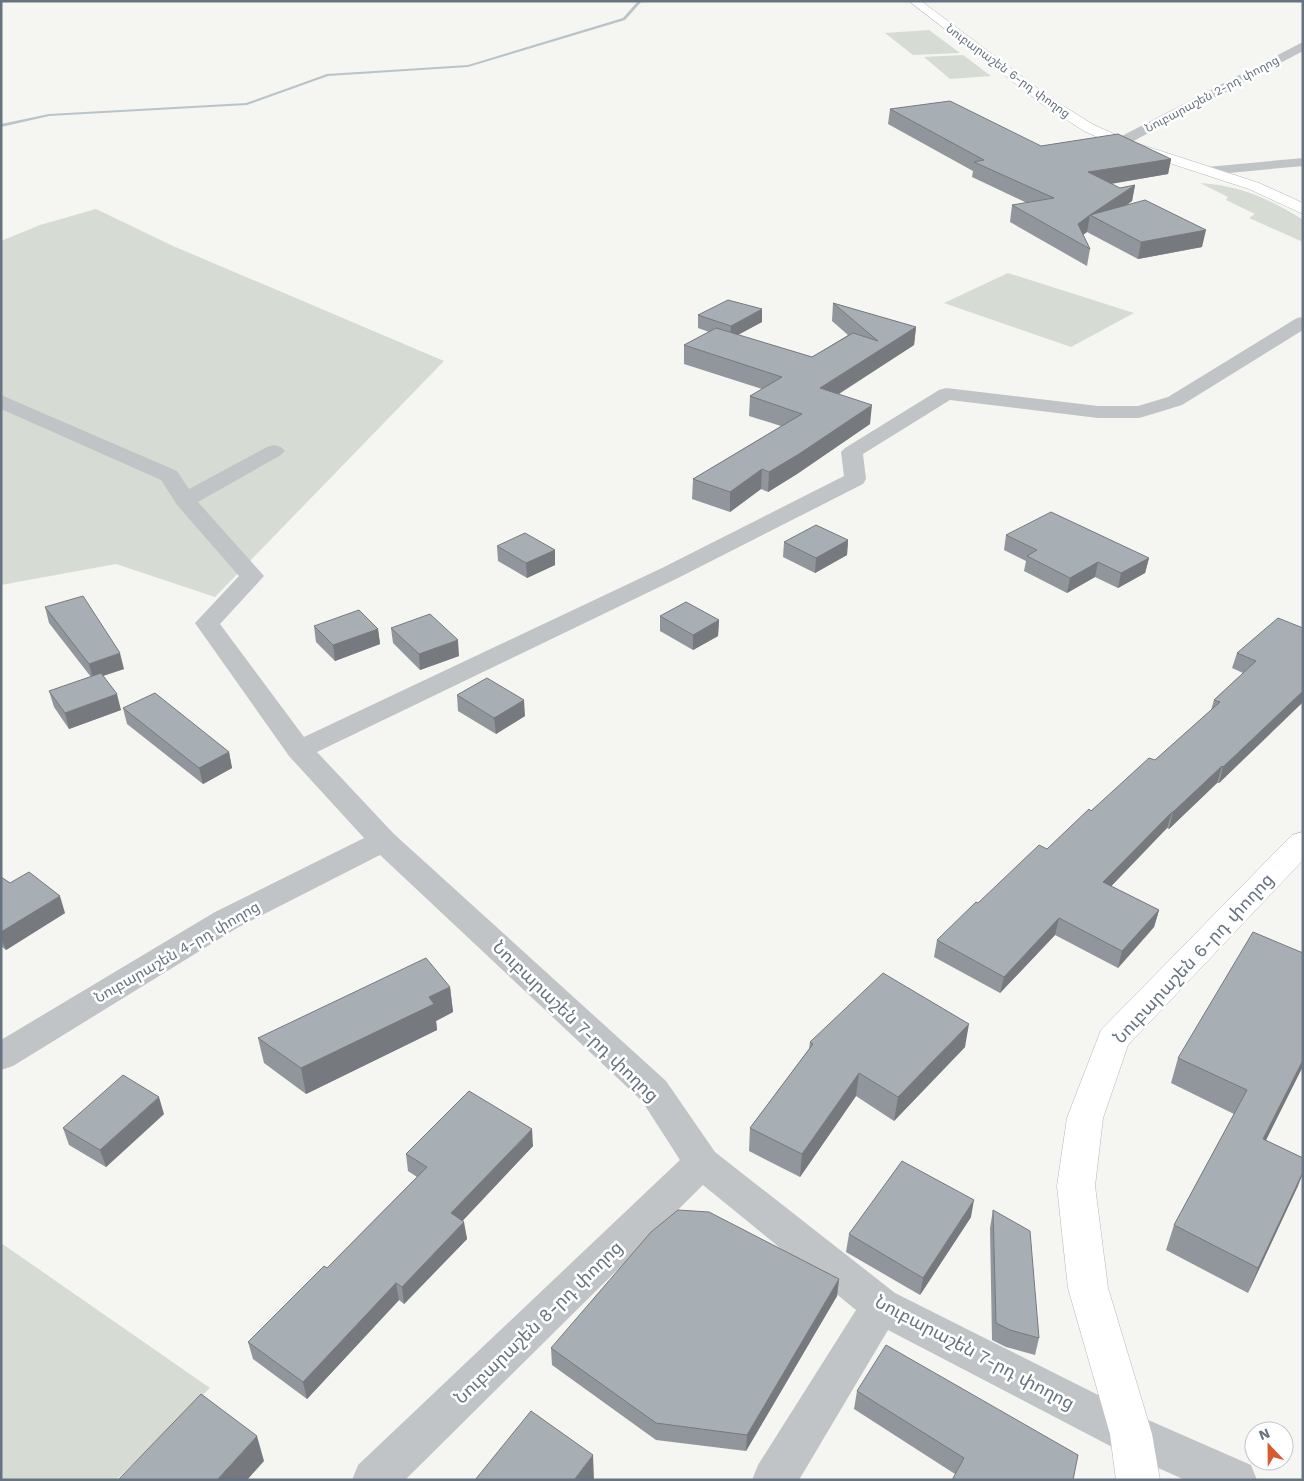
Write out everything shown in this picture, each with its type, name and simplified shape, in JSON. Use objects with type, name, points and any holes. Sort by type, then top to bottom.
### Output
[{"type":"main road","name":"Նուբարաշեն 6-րդ փողոց","points":[[914,1],[1066,116],[1099,133],[1122,142],[1248,183],[1286,199],[1303,209]]},
{"type":"main road","name":"Նուբարաշեն 6-րդ փողոց","points":[[1138,1480],[1131,1434],[1088,1288],[1076,1186],[1085,1118],[1113,1039],[1303,842]]},
{"type":"street","name":"Նուբարաշեն 2-րդ փողոց","points":[[1122,142],[1303,46]]},
{"type":"street","points":[[1207,171],[1303,162]]},
{"type":"street","points":[[298,750],[670,573],[855,479],[852,452],[946,394],[1098,412],[1139,412],[1175,401],[1303,322]]},
{"type":"street","points":[[1,402],[168,476],[185,500],[274,451]]},
{"type":"street","name":"Նուբարաշեն 7-րդ փողոց","points":[[185,500],[252,576],[207,622],[298,750],[383,841],[654,1091],[702,1164],[882,1306],[1131,1434],[1235,1480]]},
{"type":"street","name":"Նուբարաշեն 4-րդ փողոց","points":[[1,1057],[226,920],[383,841]]},
{"type":"street","name":"Նուբարաշեն 8-րդ փողոց","points":[[374,1480],[702,1164]]},
{"type":"street","points":[[774,1480],[882,1306]]},
{"type":"shaded area","points":[[929,30],[960,53],[913,55],[885,33]]},
{"type":"shaded area","points":[[963,55],[991,76],[950,79],[924,57]]},
{"type":"shaded area","points":[[1200,183],[1228,187],[1254,194],[1290,212],[1303,220],[1303,242],[1249,218],[1255,214],[1226,200],[1228,197]]},
{"type":"shaded area","points":[[96,209],[173,246],[444,361],[215,597],[116,564],[1,585],[1,241],[40,225]]},
{"type":"shaded area","points":[[1008,273],[1134,313],[1071,347],[944,303]]},
{"type":"shaded area","points":[[1,1243],[210,1388],[116,1480],[1,1480]]},
{"type":"building","points":[[950,101],[1041,146],[1118,134],[1171,159],[1088,172],[1120,188],[1135,185],[1078,224],[1090,249],[1012,205],[1054,198],[974,162],[984,160],[890,109]]},
{"type":"building","points":[[1145,200],[1206,230],[1141,242],[1090,215]]},
{"type":"building","points":[[728,300],[762,309],[731,326],[698,315]]},
{"type":"building","points":[[833,303],[916,327],[820,388],[872,405],[799,454],[769,472],[762,469],[730,492],[693,479],[802,414],[750,396],[782,377],[684,345],[716,328],[812,357],[853,333],[878,341]]},
{"type":"building","points":[[1051,512],[1149,558],[1121,573],[1098,562],[1070,578],[1027,556],[1037,550],[1006,535]]},
{"type":"building","points":[[816,525],[848,540],[816,558],[784,542]]},
{"type":"building","points":[[525,533],[555,550],[526,563],[497,546]]},
{"type":"building","points":[[83,596],[120,653],[89,664],[45,607]]},
{"type":"building","points":[[686,602],[719,620],[693,635],[660,616]]},
{"type":"building","points":[[359,610],[378,629],[333,645],[314,626]]},
{"type":"building","points":[[430,614],[458,640],[419,654],[391,628]]},
{"type":"building","points":[[1278,618],[1303,628],[1303,691],[1223,767],[1172,812],[1103,882],[1159,910],[1122,951],[1059,918],[1004,977],[937,940],[1039,845],[1047,849],[1089,809],[1091,811],[1149,758],[1155,760],[1220,702],[1214,700],[1256,661],[1237,653]]},
{"type":"building","points":[[101,673],[117,694],[65,713],[49,691]]},
{"type":"building","points":[[487,678],[524,700],[494,718],[457,695]]},
{"type":"building","points":[[155,693],[229,752],[199,768],[123,708]]},
{"type":"building","points":[[29,872],[60,896],[1,932],[1,877],[10,883]]},
{"type":"building","points":[[1253,932],[1303,953],[1303,1060],[1263,1139],[1303,1158],[1303,1172],[1258,1268],[1174,1225],[1247,1090],[1178,1058]]},
{"type":"building","points":[[426,958],[450,987],[429,997],[434,1004],[301,1068],[258,1038]]},
{"type":"building","points":[[883,973],[969,1024],[898,1097],[859,1073],[802,1154],[750,1128],[813,1044],[810,1042]]},
{"type":"building","points":[[123,1075],[159,1097],[100,1150],[63,1128]]},
{"type":"building","points":[[469,1091],[532,1129],[451,1213],[464,1222],[402,1287],[396,1283],[303,1382],[248,1342],[324,1266],[327,1268],[427,1167],[406,1154]]},
{"type":"building","points":[[902,1161],[974,1200],[923,1278],[849,1234]]},
{"type":"building","points":[[678,1210],[709,1212],[839,1279],[747,1435],[656,1423],[551,1348],[651,1232]]},
{"type":"building","points":[[993,1210],[1030,1231],[1039,1338],[1010,1330],[996,1323]]},
{"type":"building","points":[[886,1345],[1078,1455],[1073,1480],[952,1480],[964,1458],[857,1391]]},
{"type":"building","points":[[201,1394],[257,1436],[217,1480],[118,1480]]},
{"type":"building","points":[[531,1411],[593,1455],[574,1480],[475,1480]]},
{"type":"waterway","points":[[1,126],[49,115],[247,104],[327,75],[468,66],[624,19],[640,1]]}]
